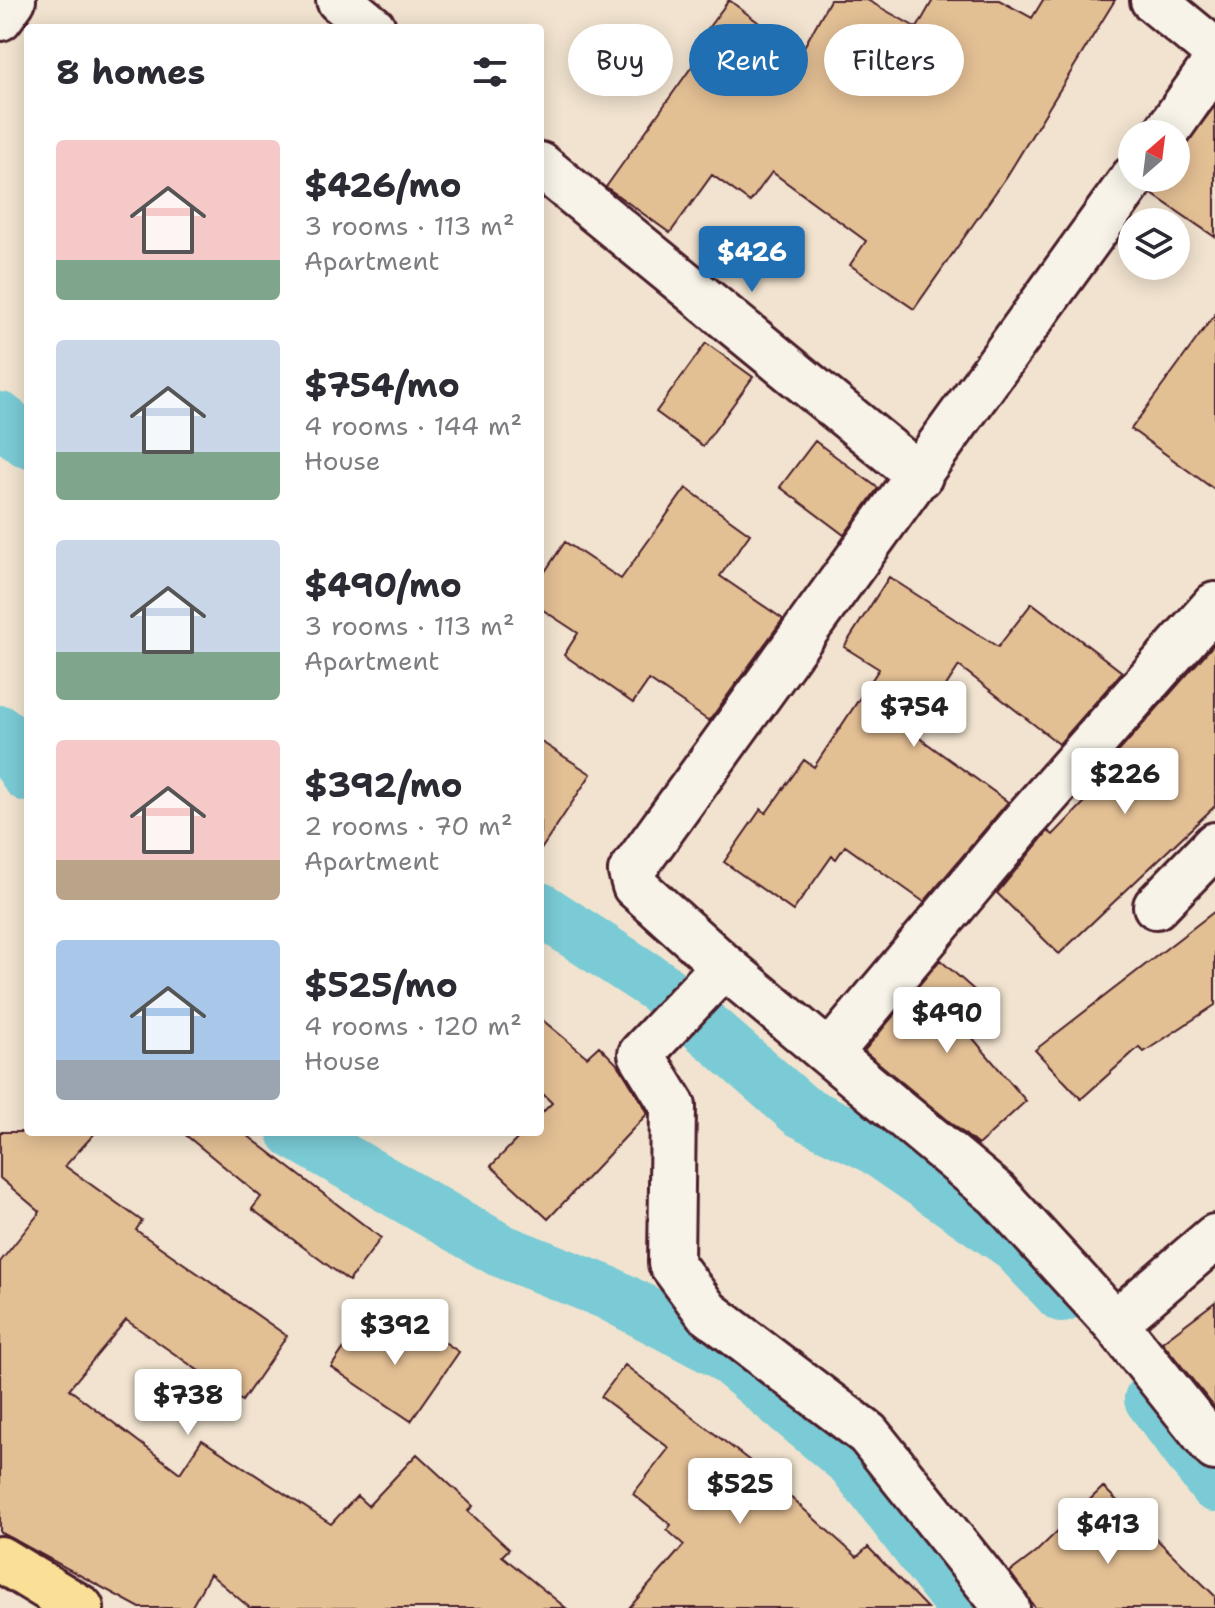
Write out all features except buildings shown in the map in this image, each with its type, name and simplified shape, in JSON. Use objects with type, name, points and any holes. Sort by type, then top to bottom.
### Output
[{"type":"main road","points":[[0,1559],[81,1608]]},
{"type":"street","points":[[0,18],[13,0]]},
{"type":"street","points":[[339,0],[368,24]]},
{"type":"street","points":[[1153,0],[1215,51]]},
{"type":"street","points":[[1175,120],[1215,63]]},
{"type":"street","points":[[544,168],[920,476]]},
{"type":"street","points":[[1123,192],[631,872],[635,886],[724,966],[997,1194],[1115,1323],[1215,1448]]},
{"type":"street","points":[[830,1053],[1025,820],[1215,605]]},
{"type":"street","points":[[1156,906],[1215,845]]},
{"type":"street","points":[[724,966],[641,1054],[673,1106],[671,1263],[707,1312],[868,1434],[1007,1608]]},
{"type":"street","points":[[1115,1323],[1215,1237]]},
{"type":"waterway","points":[[0,419],[24,438]]},
{"type":"waterway","points":[[0,732],[24,769]]},
{"type":"waterway","points":[[544,912],[659,987],[801,1111],[871,1145],[1013,1243],[1062,1295]]},
{"type":"waterway","points":[[301,1136],[500,1250],[608,1293],[723,1353],[853,1462],[965,1608]]},
{"type":"waterway","points":[[1151,1399],[1215,1485]]}]
